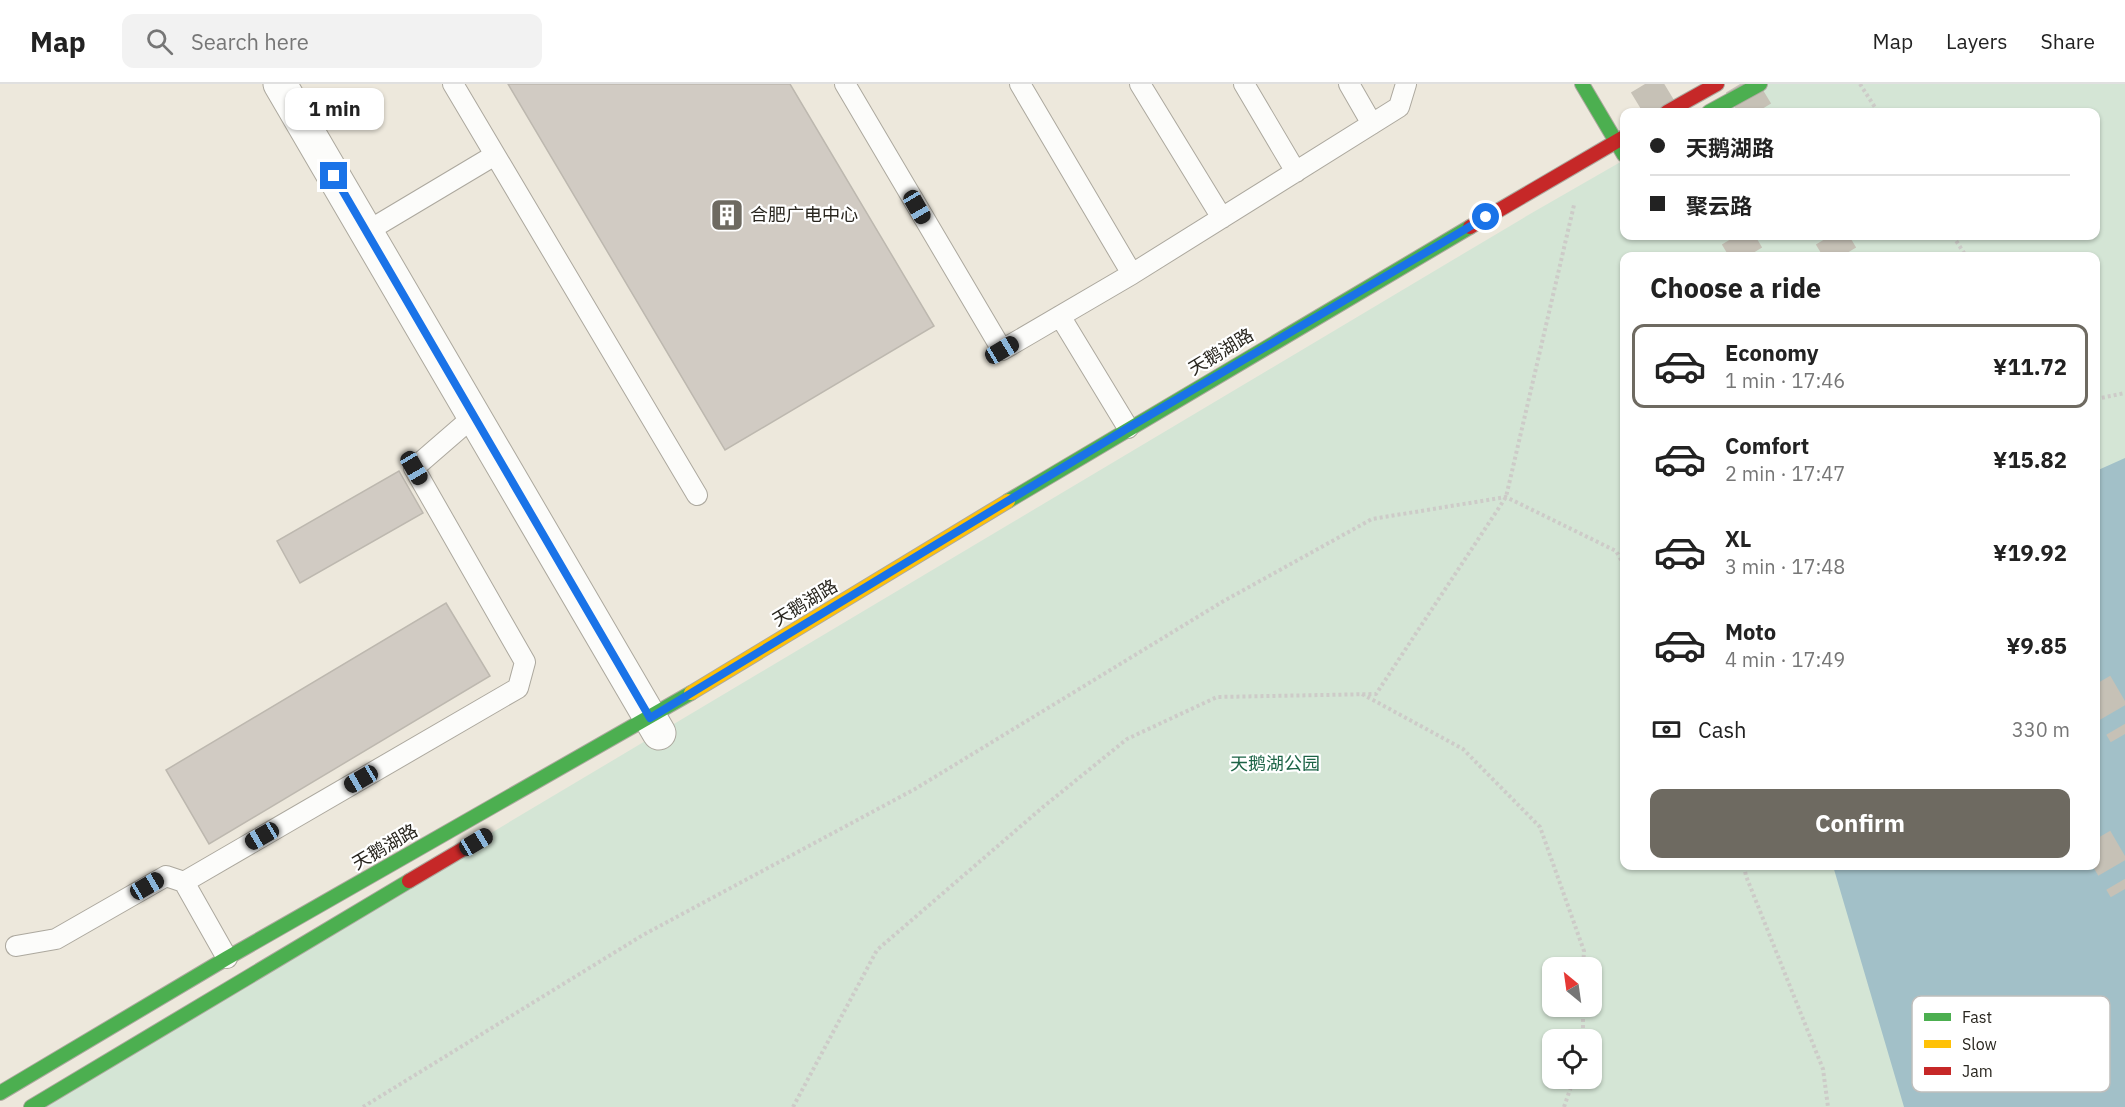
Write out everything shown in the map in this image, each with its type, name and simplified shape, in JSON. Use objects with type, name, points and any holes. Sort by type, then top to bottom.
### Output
[{"type":"street","points":[[280,84],[657,729]]},
{"type":"street","points":[[1582,84],[1620,139]]},
{"type":"street","points":[[1674,108],[1717,84]]},
{"type":"street","points":[[1716,108],[1760,84]]},
{"type":"street","name":"天鹅湖路","points":[[0,1093],[227,958],[657,729],[1128,428],[1620,139]]},
{"type":"street","points":[[31,1107],[484,837]]},
{"type":"lane","points":[[453,84],[697,495]]},
{"type":"lane","points":[[845,84],[1002,350],[1132,274],[1399,107],[1406,84]]},
{"type":"lane","points":[[1020,84],[1132,274]]},
{"type":"lane","points":[[1140,84],[1221,218]]},
{"type":"lane","points":[[1244,84],[1296,172]]},
{"type":"lane","points":[[1349,84],[1372,124]]},
{"type":"lane","points":[[366,232],[495,155]]},
{"type":"lane","points":[[1060,316],[1128,428]]},
{"type":"lane","points":[[184,882],[518,688],[525,662],[414,468],[474,416]]},
{"type":"lane","points":[[16,945],[56,939],[166,876],[184,882],[227,958]]},
{"type":"path","points":[[1860,84],[1875,108]]},
{"type":"path","points":[[793,1107],[878,950],[1043,807],[1127,739],[1217,696],[1376,694],[1506,497],[1575,198]]},
{"type":"path","points":[[2100,398],[2125,393]]},
{"type":"path","points":[[363,1107],[643,934],[915,789],[1222,602],[1372,519],[1506,497],[1616,551],[1620,558]]},
{"type":"path","points":[[1361,694],[1463,749],[1540,827],[1584,951],[1584,957]]},
{"type":"path","points":[[1745,870],[1823,1069],[1828,1107]]},
{"type":"path","points":[[1564,1107],[1570,1089]]},
{"type":"green space","name":"天鹅湖公园","points":[[1760,84],[2125,84],[2125,1107],[31,1107],[1620,162],[1620,240],[2100,240],[2100,108],[1716,108]]},
{"type":"water","points":[[2125,458],[2125,1107],[1904,1107],[1834,870],[2100,870],[2100,469]]},
{"type":"building","name":"合肥广电中心","points":[[508,84],[790,84],[934,326],[725,450]]},
{"type":"building","points":[[399,471],[423,513],[300,583],[277,541]]},
{"type":"building","points":[[446,603],[490,676],[209,844],[166,770]]},
{"type":"tunnel","points":[[1645,84],[1660,108]]},
{"type":"tunnel","points":[[1740,84],[1755,108]]},
{"type":"tunnel","points":[[1738,240],[1746,252]]},
{"type":"tunnel","points":[[1832,240],[1840,252]]},
{"type":"tunnel","points":[[2100,691],[2125,734]]},
{"type":"tunnel","points":[[2100,846],[2125,889]]},
{"type":"traffic: fast","points":[[1582,84],[1620,148]]},
{"type":"traffic: fast","points":[[1716,108],[1760,84]]},
{"type":"traffic: fast","points":[[1008,501],[1470,227]]},
{"type":"traffic: fast","points":[[0,1093],[227,958],[691,693]]},
{"type":"traffic: fast","points":[[31,1107],[409,881]]},
{"type":"traffic: slow","points":[[691,693],[1008,501]]},
{"type":"traffic: jam","points":[[1674,108],[1717,84]]},
{"type":"traffic: jam","points":[[1470,227],[1620,139]]},
{"type":"traffic: jam","points":[[409,881],[475,842]]},
{"type":"place","name":"合肥广电中心","points":[[727,215]]},
{"type":"route","points":[[334,176],[650,718],[1128,428],[1486,217]]}]
